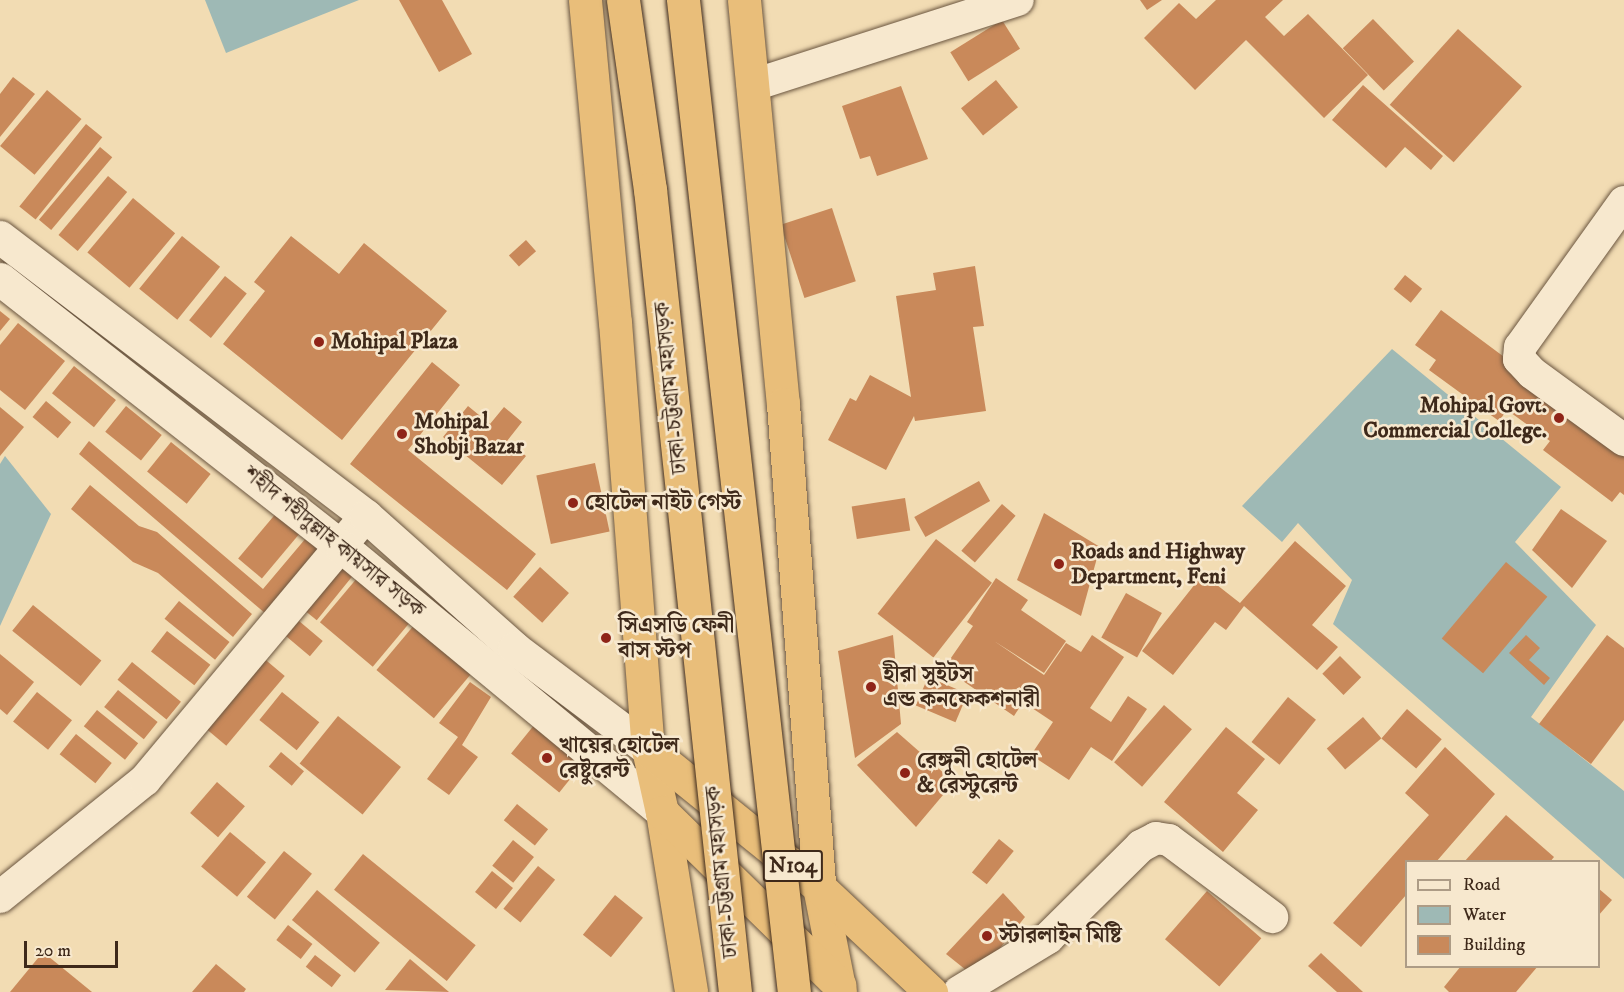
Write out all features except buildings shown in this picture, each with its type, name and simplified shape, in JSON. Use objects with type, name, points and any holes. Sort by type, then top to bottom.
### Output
[{"type":"highway","points":[[585,0],[615,322],[648,749],[663,812],[691,992]]},
{"type":"highway","name":"ঢাকা-চট্টগ্রাম মহাসড়ক","points":[[623,0],[650,189],[735,992]]},
{"type":"highway","points":[[683,0],[794,992]]},
{"type":"highway","points":[[744,0],[783,404],[819,887],[841,989]]},
{"type":"highway","name":"N104","points":[[648,749],[819,887],[931,992]]},
{"type":"highway","name":"N104","points":[[663,812],[841,989]]},
{"type":"main road","name":"শহীদ শহীদুল্লাহ কায়সার সড়ক","points":[[0,237],[366,516],[514,648],[648,749]]},
{"type":"main road","name":"শহীদ শহীদুল্লাহ কায়সার সড়ক","points":[[0,279],[341,546],[663,812]]},
{"type":"street","points":[[753,85],[1018,0]]},
{"type":"street","points":[[1624,202],[1520,347],[1520,359],[1532,373],[1624,440]]},
{"type":"street","points":[[0,897],[145,780],[366,516]]},
{"type":"street","points":[[959,992],[1048,938],[1141,846],[1156,838],[1169,840],[1272,917]]},
{"type":"water","points":[[205,0],[359,0],[226,53]]},
{"type":"water","points":[[1392,349],[1561,487],[1515,542],[1596,625],[1531,717],[1624,791],[1624,879],[1333,624],[1352,580],[1298,523],[1282,542],[1242,506]]},
{"type":"water","points":[[5,456],[51,514],[0,626],[0,464]]},
{"type":"place","name":"Mohipal Plaza","points":[[319,342]]},
{"type":"place","name":"Mohipal Govt. Commercial College.","points":[[1559,418]]},
{"type":"place","name":"Mohipal Shobji Bazar","points":[[402,434]]},
{"type":"place","name":"হোটেল নাইট গেস্ট","points":[[573,503]]},
{"type":"place","name":"Roads and Highway Department, Feni","points":[[1059,564]]},
{"type":"place","name":"সিএসডি ফেনী বাস স্টপ","points":[[606,638]]},
{"type":"place","name":"হীরা সুইটস এন্ড কনফেকশনারী","points":[[871,687]]},
{"type":"place","name":"খায়ের হোটেল রেষ্টুরেন্ট","points":[[547,758]]},
{"type":"place","name":"রেঙ্গুনী হোটেল & রেস্টুরেন্ট","points":[[905,773]]},
{"type":"place","name":"স্টারলাইন মিষ্টি","points":[[987,936]]}]
